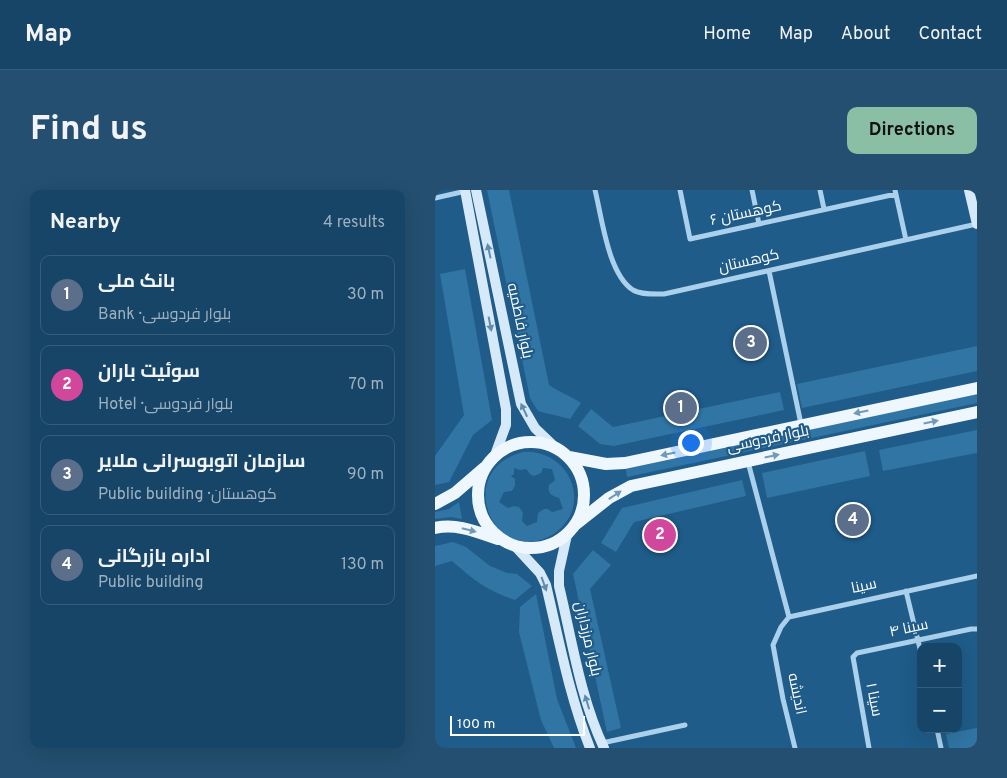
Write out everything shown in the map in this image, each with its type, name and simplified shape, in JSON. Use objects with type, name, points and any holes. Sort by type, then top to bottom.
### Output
[{"type":"main road","name":"بلوار فاطمیه","points":[[477,190],[521,404],[535,428],[555,447]]},
{"type":"main road","points":[[969,190],[977,224]]},
{"type":"main road","name":"بلوار فاطمیه","points":[[468,191],[506,409],[506,425],[495,455]]},
{"type":"main road","name":"بلوار فردوسی","points":[[569,457],[606,464],[625,463],[977,388]]},
{"type":"main road","name":"بلوار فردوسی","points":[[576,524],[609,498],[631,486],[977,412]]},
{"type":"main road","points":[[435,504],[455,493],[505,448],[524,442],[543,442],[555,447],[569,457],[578,469],[584,490],[582,511],[576,524],[567,535],[556,543],[543,548],[529,549],[515,546],[465,528],[451,526],[435,528]]},
{"type":"main road","points":[[486,466],[479,483],[478,501],[480,512],[485,523],[502,540]]},
{"type":"main road","name":"بلوار مرزداران","points":[[567,535],[559,571],[559,586],[584,691],[603,746]]},
{"type":"main road","name":"بلوار مرزداران","points":[[515,546],[540,573],[546,585],[571,691],[589,748]]},
{"type":"street","name":"کوهستان","points":[[595,190],[614,265],[622,281],[635,291],[646,294],[664,294],[977,224]]},
{"type":"street","name":"کوهستان ۶","points":[[680,190],[690,239],[895,192]]},
{"type":"street","points":[[752,190],[759,224]]},
{"type":"street","points":[[820,190],[824,209]]},
{"type":"street","points":[[435,198],[468,191]]},
{"type":"street","points":[[895,192],[906,240]]},
{"type":"street","points":[[769,271],[802,425]]},
{"type":"street","points":[[748,461],[789,617]]},
{"type":"street","name":"سینا","points":[[789,617],[977,576]]},
{"type":"street","points":[[906,591],[919,643]]},
{"type":"street","name":"اندیشه","points":[[789,617],[781,627],[773,645],[783,699],[795,748]]},
{"type":"street","name":"سینا ۴","points":[[853,657],[857,653],[974,629]]},
{"type":"street","name":"سینا ۱","points":[[853,657],[869,748]]},
{"type":"street","points":[[603,746],[685,726]]},
{"type":"street","points":[[938,733],[941,748]]},
{"type":"shaded area","points":[[487,190],[509,190],[549,385],[581,403],[570,419],[538,411],[530,398]]},
{"type":"shaded area","points":[[465,269],[492,420],[473,435],[449,482],[435,485],[435,456],[464,415],[440,274]]},
{"type":"shaded area","points":[[977,346],[977,371],[802,408],[797,384]]},
{"type":"shaded area","points":[[780,392],[784,410],[614,446],[600,444],[578,426],[591,409],[613,427]]},
{"type":"shaded area","points":[[977,394],[977,403],[627,477],[626,469]]},
{"type":"shaded area","points":[[977,430],[977,453],[883,471],[879,450]]},
{"type":"shaded area","points":[[865,451],[870,476],[767,498],[762,473]]},
{"type":"shaded area","points":[[523,452],[536,453],[547,456],[557,462],[565,471],[571,481],[574,492],[574,504],[570,516],[558,531],[548,537],[528,542],[510,538],[497,527],[488,511],[486,494],[490,477],[502,462]],"holes":[[[514,468],[526,469],[534,476],[541,473],[543,468],[552,469],[555,480],[549,485],[549,493],[559,498],[563,509],[552,512],[544,509],[538,513],[537,522],[527,526],[522,521],[523,513],[519,507],[508,508],[499,502],[504,492],[512,491],[515,486],[515,479],[511,476],[514,474]]]},
{"type":"shaded area","points":[[742,480],[746,496],[634,522],[616,552],[601,543],[622,508]]},
{"type":"shaded area","points":[[459,502],[462,519],[451,517],[435,519],[435,512],[449,509]]},
{"type":"shaded area","points":[[453,542],[466,547],[490,566],[507,573],[517,574],[532,586],[515,600],[481,584],[452,561],[435,566],[435,546]]},
{"type":"shaded area","points":[[593,550],[611,565],[590,589],[621,728],[607,732],[573,574]]},
{"type":"shaded area","points":[[536,594],[557,699],[576,748],[554,748],[541,720],[519,632],[520,607]]},
{"type":"shaded area","points":[[977,728],[977,748],[949,748],[946,734],[962,733],[962,731]]},
{"type":"place","name":"سازمان اتوبوسرانی ملایر","points":[[751,343]]},
{"type":"place","name":"بانک ملی","points":[[681,408]]},
{"type":"place","name":"اداره بازرگانی","points":[[853,520]]},
{"type":"place","name":"سوئیت باران","points":[[660,535]]}]
